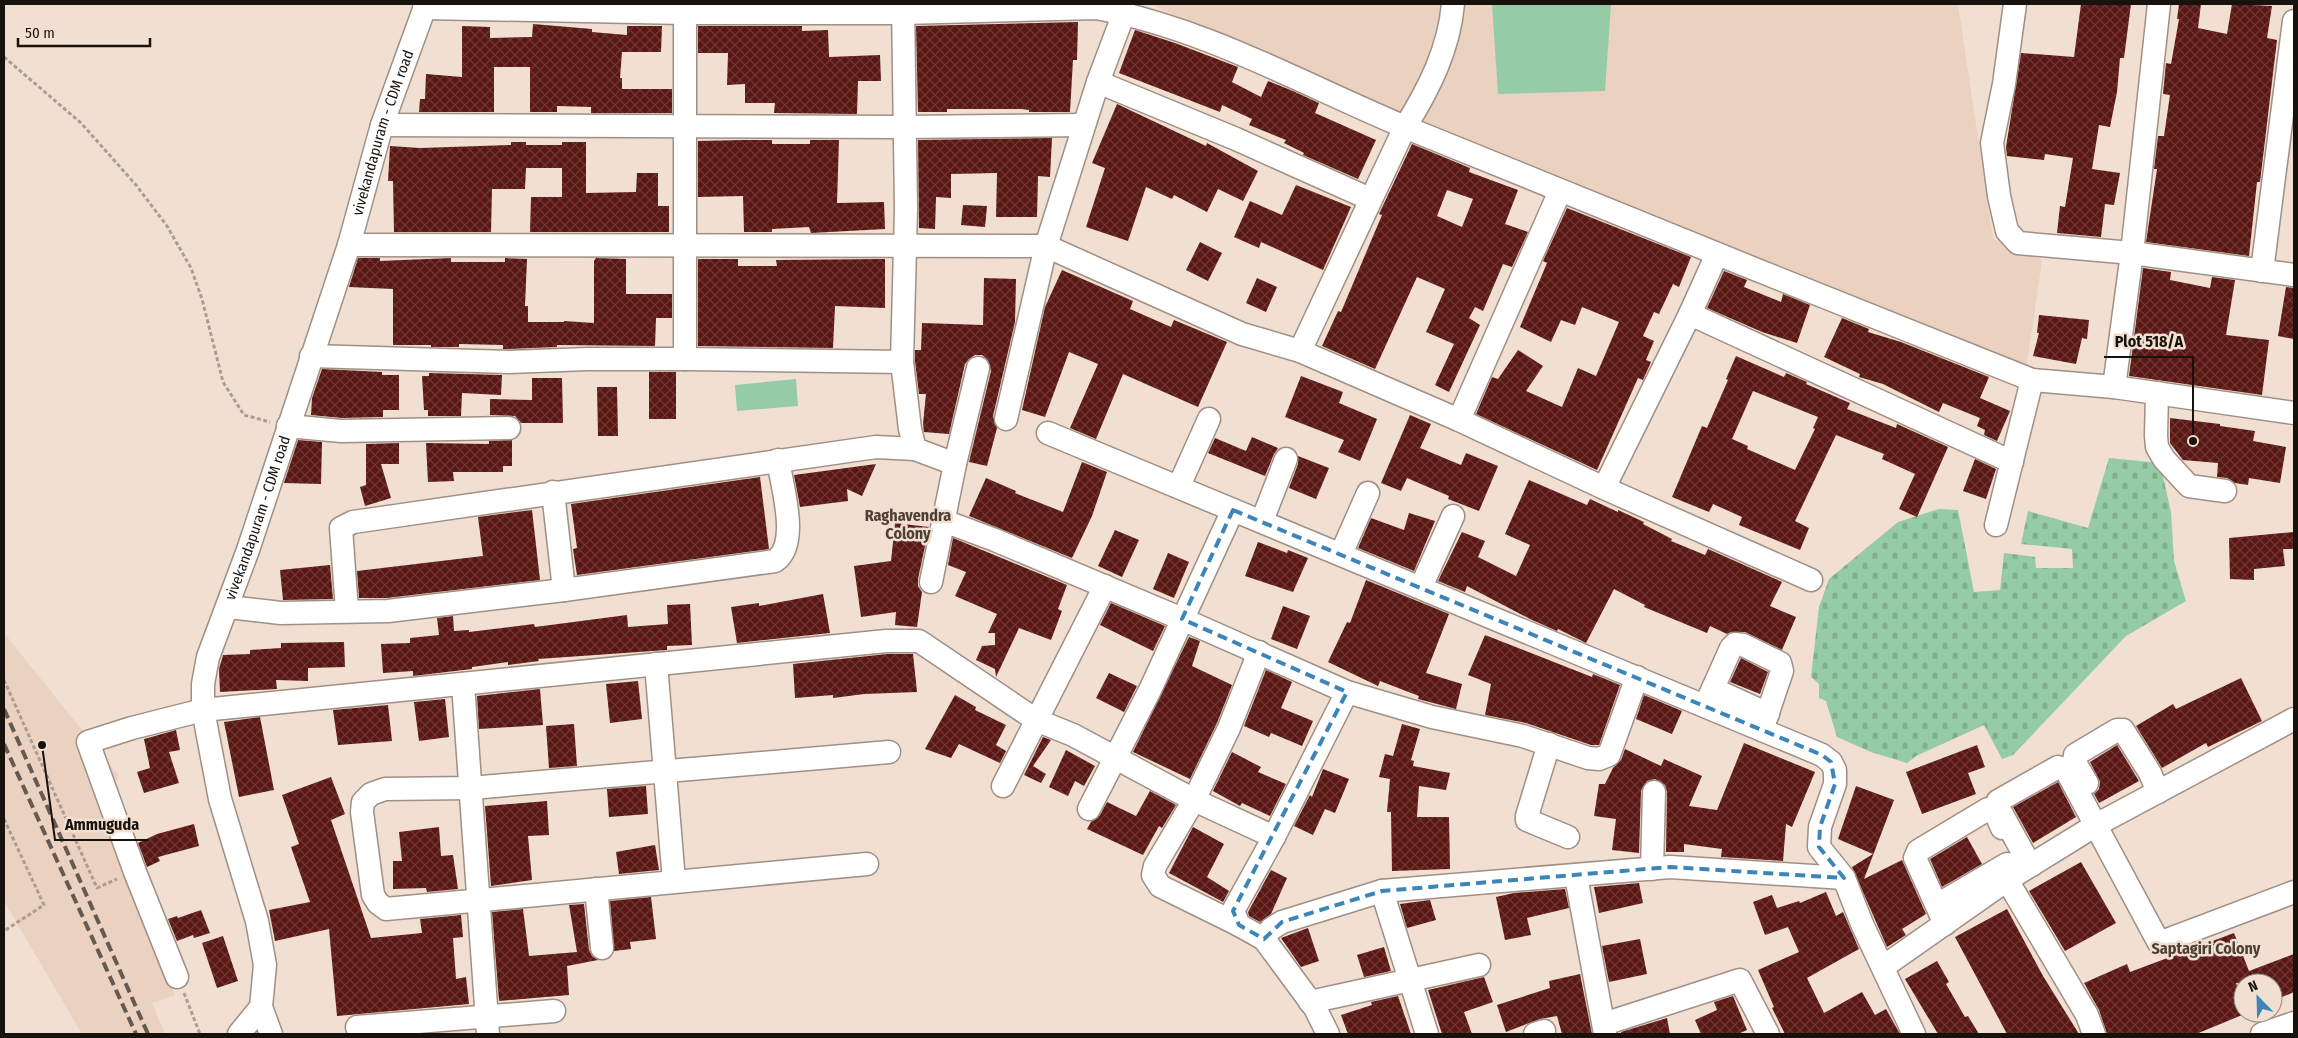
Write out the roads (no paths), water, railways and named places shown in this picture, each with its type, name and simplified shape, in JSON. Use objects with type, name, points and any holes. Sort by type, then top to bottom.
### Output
[{"type":"street","points":[[1300,351],[1404,127],[1421,101],[1443,54],[1452,22],[1453,4]]},
{"type":"street","points":[[2014,4],[2004,84],[1992,143],[1999,196],[2007,231],[2018,242],[2132,253],[2294,275]]},
{"type":"street","points":[[2114,387],[2132,253],[2159,4]]},
{"type":"street","points":[[425,6],[903,9],[1124,8],[1217,42],[1404,127],[1560,191],[2032,380],[2114,387],[2294,412]]},
{"type":"street","name":"vivekandapuram - CDM road","points":[[261,1007],[265,965],[257,921],[220,799],[203,710],[203,684],[208,657],[228,607],[349,245],[382,125],[425,6]]},
{"type":"street","points":[[685,8],[685,359]]},
{"type":"street","points":[[1006,419],[1046,246],[1098,82],[1124,8]]},
{"type":"street","points":[[903,9],[906,209],[902,362],[910,429],[915,449]]},
{"type":"street","points":[[2262,271],[2294,21]]},
{"type":"street","points":[[1098,82],[1236,139],[1370,199]]},
{"type":"street","points":[[382,125],[904,127],[1084,125]]},
{"type":"street","points":[[1459,420],[1560,191]]},
{"type":"street","points":[[349,245],[1046,246],[1242,334],[1300,351],[1459,420],[1604,488],[1811,580]]},
{"type":"street","points":[[1604,488],[1690,314],[1717,254]]},
{"type":"street","points":[[1690,314],[2012,462]]},
{"type":"street","points":[[311,356],[509,362],[588,359],[685,359],[902,362]]},
{"type":"street","points":[[931,582],[954,464],[978,368]]},
{"type":"street","points":[[1996,525],[2032,380]]},
{"type":"street","points":[[2157,393],[2157,447],[2164,459],[2189,486],[2225,491]]},
{"type":"street","points":[[1179,486],[1208,419]]},
{"type":"street","points":[[288,426],[341,430],[509,428]]},
{"type":"street","points":[[1048,433],[1637,677],[1709,698],[1765,722],[1822,755],[1831,762],[1835,770],[1834,784],[1820,827],[1819,847],[1844,878],[1914,1034]]},
{"type":"street","points":[[347,611],[341,528],[353,522],[876,446],[915,449],[954,464]]},
{"type":"street","points":[[1262,521],[1286,458]]},
{"type":"street","points":[[228,607],[281,613],[388,610],[564,590],[775,562],[782,556],[789,538],[778,460]]},
{"type":"street","points":[[553,492],[564,590]]},
{"type":"street","points":[[1342,554],[1368,493]]},
{"type":"street","points":[[1088,809],[1150,690],[1233,510]]},
{"type":"street","points":[[1421,588],[1453,516]]},
{"type":"street","points":[[944,521],[1105,586],[1347,692],[1432,717],[1523,736],[1588,758],[1599,759],[1609,755],[1637,677]]},
{"type":"street","points":[[1003,786],[1105,586]]},
{"type":"street","points":[[177,977],[135,872],[88,742],[132,728],[203,710],[656,664],[886,642],[919,641],[1036,720],[1073,735],[1194,800],[1274,836]]},
{"type":"street","points":[[1709,698],[1731,648],[1735,644],[1743,645],[1780,663],[1782,671],[1765,722]]},
{"type":"street","points":[[1259,652],[1229,728],[1194,800],[1155,866],[1153,875],[1160,886],[1264,939],[1310,1002],[1328,1034]]},
{"type":"street","points":[[656,664],[663,770],[674,882]]},
{"type":"street","points":[[463,684],[488,1025]]},
{"type":"street","points":[[1239,925],[1233,911],[1274,836],[1347,692]]},
{"type":"street","points":[[1883,967],[1941,915],[2099,817],[2155,785],[2294,719]]},
{"type":"street","points":[[2155,785],[2123,730],[2117,730],[2075,755],[2074,761],[2099,817],[2159,943],[2294,892]]},
{"type":"street","points":[[1549,744],[1527,820],[1568,837]]},
{"type":"street","points":[[867,864],[386,909],[378,904],[373,895],[363,826],[363,802],[371,794],[385,789],[471,788],[889,752]]},
{"type":"street","points":[[2020,866],[1998,807],[1998,801],[2006,796],[2058,767],[2066,770],[2099,817]]},
{"type":"street","points":[[1652,869],[1654,792]]},
{"type":"street","points":[[1941,915],[1915,858],[1918,851],[1988,809],[1995,812],[2094,1034]]},
{"type":"street","points":[[1264,939],[1271,929],[1282,922],[1382,891],[1670,867],[1844,878]]},
{"type":"street","points":[[1576,876],[1604,1029],[1740,980],[1768,1034]]},
{"type":"street","points":[[596,889],[602,948]]},
{"type":"street","points":[[1382,891],[1427,1034]]},
{"type":"street","points":[[1310,1002],[1479,966]]},
{"type":"street","points":[[239,1034],[261,1007]]},
{"type":"street","points":[[261,1007],[271,1034]]},
{"type":"street","points":[[357,1027],[488,1025],[554,1011]]},
{"type":"street","points":[[2262,1034],[2294,1023]]},
{"type":"railway","points":[[4,709],[148,1034]]},
{"type":"railway","points":[[4,744],[136,1034]]},
{"type":"place","name":"Plot 518/A","points":[[2193,441]]},
{"type":"place","name":"Ammuguda","points":[[42,745]]},
{"type":"district","name":"Raghavendra Colony","points":[[908,524]]},
{"type":"district","name":"Saptagiri Colony","points":[[2206,948]]}]
